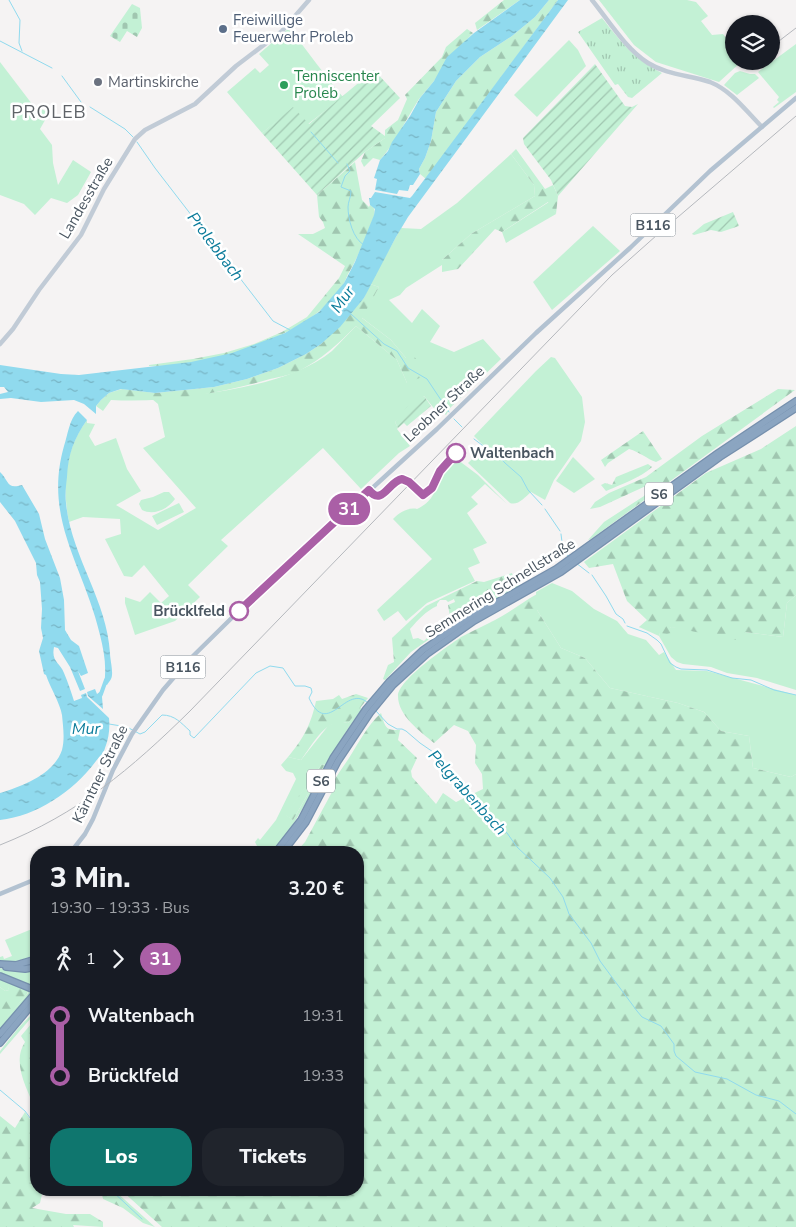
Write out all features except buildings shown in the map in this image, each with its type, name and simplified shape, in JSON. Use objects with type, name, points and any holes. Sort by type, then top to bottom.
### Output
[{"type":"highway","name":"Semmering Schnellstraße","points":[[585,553],[718,453],[796,401]]},
{"type":"highway","name":"Semmering Schnellstraße","points":[[288,846],[306,822],[338,761],[368,711],[427,654],[474,621],[585,553],[720,457],[796,408]]},
{"type":"highway","name":"Semmering Schnellstraße","points":[[281,846],[301,820],[333,758],[403,668],[446,633],[471,617],[524,590]]},
{"type":"highway","points":[[0,965],[16,965],[30,961]]},
{"type":"highway","points":[[0,965],[16,969],[30,968]]},
{"type":"highway","points":[[0,976],[30,988]]},
{"type":"highway","points":[[0,1034],[30,995]]},
{"type":"highway","points":[[0,1043],[29,1008]]},
{"type":"main road","name":"Landesstraße","points":[[0,344],[13,330],[39,290],[81,235],[104,189],[135,139],[145,130],[191,107],[236,66],[275,38],[309,0]]},
{"type":"main road","points":[[592,0],[627,44],[640,57],[667,72],[705,81],[722,88],[737,100],[762,127]]},
{"type":"main road","name":"B116","points":[[762,127],[796,98]]},
{"type":"main road","name":"Leobner Straße","points":[[151,706],[189,660],[254,596],[437,429],[536,333],[630,248],[710,171],[762,127]]},
{"type":"main road","name":"Kärntner Straße","points":[[75,846],[89,826],[113,770],[151,706]]},
{"type":"main road","points":[[0,894],[30,882]]},
{"type":"green space","points":[[504,0],[520,0],[477,30],[475,23]]},
{"type":"green space","points":[[549,0],[558,0],[426,179],[420,174],[419,169],[431,141],[436,112],[456,81],[480,57],[512,36],[535,17]]},
{"type":"green space","points":[[599,0],[687,0],[696,2],[708,16],[701,21],[712,35],[723,34],[725,37],[725,70],[732,70],[719,82],[656,62],[634,45]]},
{"type":"green space","points":[[132,4],[140,8],[142,28],[137,37],[127,31],[120,42],[110,36]]},
{"type":"green space","points":[[602,18],[636,56],[662,73],[632,98],[628,97],[618,84],[615,85],[578,32]]},
{"type":"green space","name":"Tenniscenter Proleb","points":[[289,28],[343,97],[308,124],[293,108],[262,133],[227,92],[255,68],[260,73],[269,65],[259,54]]},
{"type":"green space","points":[[467,29],[473,33],[419,99],[386,153],[380,160],[373,158],[364,167],[361,161],[365,152],[385,138],[385,130],[398,120],[407,99],[405,95],[442,57],[446,47]]},
{"type":"green space","points":[[569,40],[578,50],[586,66],[537,117],[514,95]]},
{"type":"green space","points":[[796,44],[796,92],[774,108],[779,102],[777,100],[779,97],[758,72],[761,70],[780,70],[780,56]]},
{"type":"green space","points":[[0,62],[32,104],[49,113],[40,129],[52,145],[53,163],[58,185],[73,160],[91,172],[78,195],[67,203],[51,198],[35,215],[24,204],[0,195]]},
{"type":"green space","points":[[595,64],[625,106],[632,107],[638,104],[558,196],[551,180],[524,144],[523,138]]},
{"type":"green space","points":[[374,70],[400,98],[371,126],[385,136],[385,138],[365,152],[317,195],[262,133],[293,107],[309,124]]},
{"type":"green space","points":[[740,71],[755,74],[759,78],[737,95],[724,85],[735,73]]},
{"type":"green space","points":[[516,149],[545,189],[553,185],[558,196],[556,214],[548,202],[502,232],[495,229],[458,269],[442,272],[442,260],[471,234],[535,196],[534,185],[511,154]]},
{"type":"green space","points":[[511,154],[534,185],[535,196],[471,234],[442,260],[442,265],[406,288],[400,295],[389,300],[412,323],[422,309],[440,326],[430,342],[454,352],[483,339],[501,359],[450,408],[446,415],[440,409],[437,412],[424,396],[395,422],[397,429],[410,446],[399,453],[361,489],[323,448],[221,540],[228,546],[188,585],[200,597],[175,621],[135,635],[125,603],[125,597],[140,602],[150,592],[161,603],[169,596],[144,565],[132,577],[124,576],[105,539],[121,534],[120,519],[83,517],[69,522],[66,482],[69,456],[79,432],[87,420],[87,423],[95,424],[89,436],[95,446],[116,438],[127,469],[141,491],[116,505],[158,530],[196,508],[143,448],[165,437],[158,404],[152,399],[196,395],[246,387],[293,373],[314,363],[332,351],[356,326],[397,360],[407,383],[406,358],[391,340],[361,317],[379,287],[370,284],[401,228],[421,229],[457,203]]},
{"type":"green space","points":[[355,162],[362,200],[369,207],[370,205],[374,208],[374,216],[344,284],[324,307],[299,325],[259,345],[192,363],[149,366],[224,353],[254,344],[282,332],[307,317],[339,278],[345,266],[298,234],[313,234],[325,228],[319,217],[317,195]]},
{"type":"green space","points":[[549,202],[556,214],[506,243],[502,232]]},
{"type":"green space","points":[[733,212],[739,226],[721,232],[711,230],[692,234],[704,224]]},
{"type":"green space","points":[[593,226],[620,251],[552,310],[533,282]]},
{"type":"green space","points":[[370,284],[379,287],[362,318],[391,340],[406,358],[414,356],[427,375],[407,383],[397,360],[356,326],[322,356],[292,374],[231,389],[171,399],[111,400],[103,411],[96,406],[109,393],[122,389],[155,393],[214,387],[247,379],[278,368],[321,344],[364,298]]},
{"type":"green space","points":[[551,357],[555,358],[582,397],[585,422],[581,441],[554,480],[545,500],[531,492],[519,502],[513,504],[468,463],[485,447],[474,436]]},
{"type":"green space","points":[[778,389],[795,390],[588,540],[604,522],[644,496],[651,488],[648,485],[600,507],[590,509],[595,502],[609,493],[646,477],[702,436]]},
{"type":"green space","points":[[424,396],[431,406],[407,426],[404,423],[398,428],[395,422],[407,407]]},
{"type":"green space","points":[[796,426],[796,595],[787,603],[783,637],[745,632],[736,640],[671,627],[669,629],[671,633],[660,633],[659,636],[639,627],[647,620],[627,601],[613,564],[589,568],[584,562],[706,473],[761,449]]},
{"type":"green space","points":[[643,431],[662,459],[656,462],[629,449],[605,467],[601,460]]},
{"type":"green space","points":[[454,457],[478,475],[507,504],[485,484],[471,497],[478,504],[467,513],[487,543],[473,549],[480,563],[468,568],[475,581],[427,603],[406,621],[398,611],[384,621],[377,610],[432,559],[393,519],[404,511],[417,509],[430,500],[444,471]]},
{"type":"green space","points":[[573,457],[595,479],[574,493],[556,481]]},
{"type":"green space","points":[[648,464],[652,467],[624,483],[606,491],[601,485],[605,483],[612,485],[616,477]]},
{"type":"green space","points":[[169,492],[175,499],[169,506],[156,512],[142,510],[139,504],[141,500]]},
{"type":"green space","points":[[179,503],[184,512],[157,525],[152,516]]},
{"type":"green space","points":[[512,573],[520,586],[498,595],[462,616],[411,652],[385,680],[383,679],[388,665],[394,662],[392,638],[426,606],[477,581],[484,582]],"holes":[[[454,599],[455,602],[448,605],[450,617],[448,621],[437,626],[436,630],[431,630],[430,635],[424,641],[418,638],[413,639],[410,629],[426,613],[437,606],[440,600],[448,602]]]},
{"type":"green space","points":[[552,583],[572,591],[594,609],[617,621],[628,634],[646,640],[659,655],[664,652],[676,670],[707,671],[796,695],[796,774],[791,777],[753,768],[749,736],[721,731],[704,712],[678,703],[610,688],[585,658],[561,648],[537,610],[536,592]]},
{"type":"green space","points":[[510,589],[515,589],[458,621],[476,606]]},
{"type":"green space","points":[[537,594],[537,610],[561,648],[585,658],[610,688],[678,703],[704,712],[721,731],[749,736],[753,768],[791,777],[796,774],[796,1227],[162,1227],[128,1196],[364,1196],[364,846],[301,846],[332,792],[330,789],[336,777],[367,729],[381,713],[383,721],[388,728],[400,730],[398,740],[417,758],[411,771],[412,777],[436,804],[443,793],[456,802],[483,789],[482,774],[475,763],[476,745],[468,731],[454,725],[434,743],[416,728],[406,716],[399,703],[398,696],[400,689],[406,681],[425,664],[461,637],[501,617]]},
{"type":"green space","points":[[796,595],[796,690],[757,678],[727,673],[711,667],[677,662],[671,657],[659,636],[660,633],[671,627],[745,632],[783,637],[787,603]]},
{"type":"green space","points":[[356,694],[368,698],[348,723],[340,722],[326,728],[301,760],[288,757],[306,730],[316,701],[333,699],[339,695],[342,699]]},
{"type":"green space","points":[[360,707],[362,709],[337,745],[298,816],[282,840],[277,846],[257,846],[255,842],[258,838],[260,840],[276,820],[296,779],[293,773],[286,771],[281,765],[288,757],[301,760],[328,726],[338,721],[348,723]],"holes":[[[325,764],[293,820],[286,815],[321,765]]]},
{"type":"green space","points":[[325,764],[293,820],[285,815],[321,765]]},
{"type":"green space","points":[[30,930],[30,960],[18,963],[0,962],[0,957],[3,956],[4,959],[12,956],[5,940]]},
{"type":"green space","points":[[0,968],[9,970],[30,969],[30,991],[0,974]]},
{"type":"green space","points":[[0,978],[30,991],[30,995],[0,1029],[0,1025],[28,993],[8,985],[9,990],[5,991],[0,987]]},
{"type":"green space","points":[[7,984],[27,991],[27,994],[0,1026],[0,987],[5,991],[9,990]]},
{"type":"green space","points":[[30,1016],[30,1019],[0,1054],[0,1051]]},
{"type":"green space","points":[[30,1025],[30,1097],[20,1068],[21,1050],[25,1042],[21,1036]]},
{"type":"green space","points":[[25,1112],[30,1119],[30,1196],[42,1196],[40,1203],[32,1208],[66,1214],[90,1214],[103,1222],[103,1227],[73,1225],[74,1227],[0,1227],[0,1116],[15,1128]]},
{"type":"green space","points":[[102,1196],[121,1196],[155,1227],[143,1223],[123,1208],[103,1199]]},
{"type":"water","points":[[520,0],[549,0],[535,17],[512,36],[480,57],[456,81],[436,112],[431,141],[419,169],[420,174],[413,185],[410,185],[408,191],[399,190],[397,194],[375,190],[377,179],[374,178],[380,160],[388,151],[420,98],[434,81],[447,57],[474,33]]},
{"type":"water","name":"Mur","points":[[558,0],[568,0],[408,217],[364,298],[340,327],[321,344],[278,368],[247,379],[214,387],[155,393],[121,389],[109,393],[101,400],[96,406],[96,414],[84,404],[74,400],[41,402],[11,398],[0,399],[0,394],[8,392],[4,387],[0,387],[0,365],[79,375],[191,362],[232,353],[285,333],[319,312],[344,283],[355,262],[374,215],[375,209],[370,205],[369,198],[375,192],[410,198],[412,196]]},
{"type":"water","points":[[78,411],[87,420],[75,440],[70,454],[66,503],[69,522],[81,560],[103,615],[112,673],[107,685],[104,684],[105,659],[100,635],[93,610],[68,542],[62,520],[59,497],[59,473],[64,446],[71,423]]},
{"type":"water","name":"Mur","points":[[0,472],[10,485],[22,485],[39,514],[45,539],[60,578],[64,600],[65,630],[71,640],[79,646],[88,673],[81,676],[78,671],[85,689],[80,691],[70,667],[58,648],[54,647],[55,659],[64,673],[74,701],[82,698],[81,695],[86,693],[87,697],[109,718],[109,726],[104,752],[66,792],[28,813],[0,820],[0,793],[28,783],[52,766],[62,750],[64,737],[61,710],[44,674],[39,651],[43,638],[40,582],[36,563],[15,521],[0,502]]},
{"type":"water","points":[[95,689],[97,694],[101,691],[103,692],[103,709],[88,696],[87,692]]},
{"type":"waterway","points":[[9,0],[20,20],[19,43],[22,51]]},
{"type":"waterway","name":"Prolebbach","points":[[0,41],[52,68]]},
{"type":"waterway","name":"Prolebbach","points":[[62,76],[81,102]]},
{"type":"waterway","name":"Prolebbach","points":[[90,107],[125,129],[133,137]]},
{"type":"waterway","points":[[311,132],[338,163]]},
{"type":"waterway","name":"Prolebbach","points":[[137,142],[273,321],[290,330]]},
{"type":"waterway","points":[[347,164],[350,171],[345,176],[341,187],[351,191],[348,207],[350,223],[354,234],[364,245]]},
{"type":"waterway","name":"Mur","points":[[351,314],[384,344],[397,351],[408,368],[427,379],[449,412]]},
{"type":"waterway","points":[[454,419],[462,427]]},
{"type":"waterway","points":[[474,439],[490,451],[495,452],[521,477],[528,490],[542,505]]},
{"type":"waterway","points":[[545,509],[560,531]]},
{"type":"waterway","points":[[561,534],[563,550],[569,557]]},
{"type":"waterway","points":[[576,563],[589,573]]},
{"type":"waterway","points":[[592,575],[616,614],[625,623]]},
{"type":"waterway","points":[[627,626],[647,633],[657,640],[661,644],[670,663],[676,667],[681,669],[707,670],[732,678],[751,680],[774,690],[796,695]]},
{"type":"waterway","name":"Pelgrabenbach","points":[[109,724],[127,727],[140,734],[145,732],[162,715],[167,715],[181,722],[194,738],[256,673],[270,666],[283,668],[295,686],[311,688],[312,692],[309,698],[316,709],[323,714],[330,713],[352,699],[360,698],[368,703]]},
{"type":"waterway","points":[[101,694],[106,680]]},
{"type":"waterway","name":"Pelgrabenbach","points":[[376,711],[388,724],[406,731],[436,754],[455,775],[473,803],[507,833],[517,847],[550,878],[563,897],[569,914],[591,943],[600,961],[642,1017],[661,1026],[674,1044],[676,1056],[695,1072],[727,1079],[756,1095],[779,1101],[796,1114]]},
{"type":"waterway","points":[[0,1090],[25,1111],[30,1118]]},
{"type":"waterway","points":[[117,1196],[142,1219]]},
{"type":"railway","points":[[780,40],[796,28]]},
{"type":"railway","points":[[0,845],[28,833],[79,804],[125,771],[168,732],[612,275],[796,116]]},
{"type":"bus line","name":"31","points":[[239,611],[369,490],[376,496],[384,495],[394,482],[402,479],[409,482],[423,495],[428,493],[434,484],[436,476],[456,453]]},
{"type":"place","name":"Freiwillige Feuerwehr Proleb","points":[[223,29]]},
{"type":"place","name":"Martinskirche","points":[[98,82]]},
{"type":"place","name":"Tenniscenter Proleb","points":[[284,85]]},
{"type":"place","name":"Waltenbach","points":[[456,453]]},
{"type":"place","name":"Brücklfeld","points":[[239,611]]},
{"type":"district","name":"PROLEB","points":[[49,112]]}]
